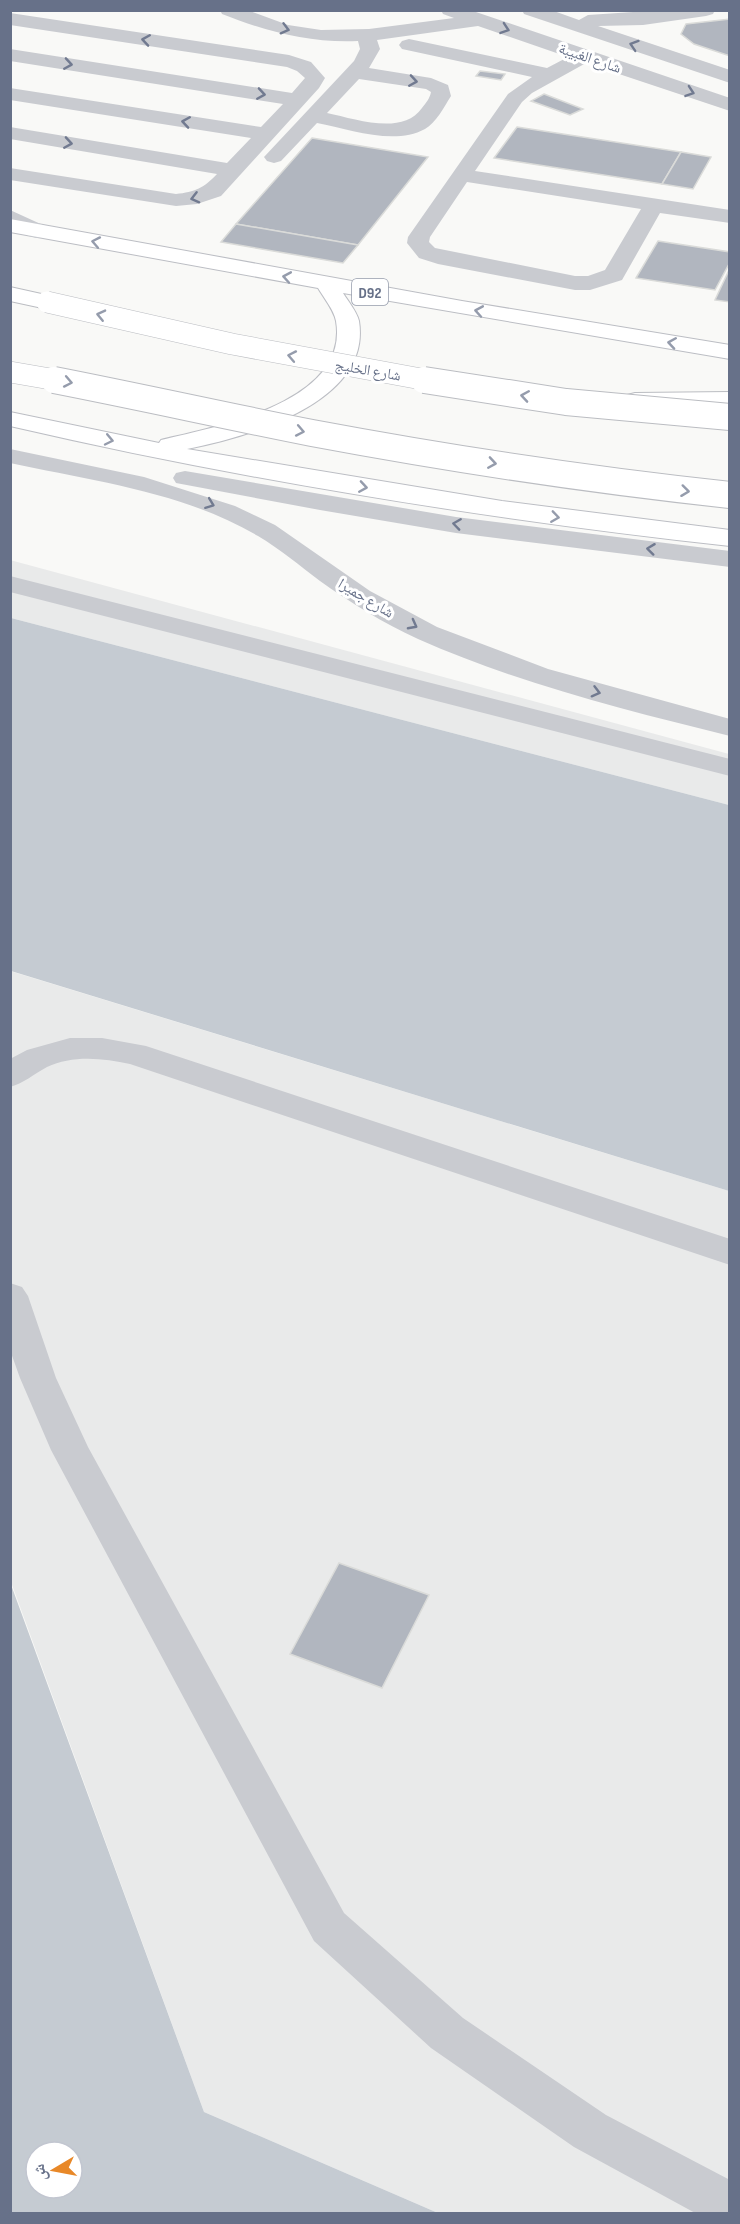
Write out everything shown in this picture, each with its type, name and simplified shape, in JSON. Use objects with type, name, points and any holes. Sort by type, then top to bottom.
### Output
[{"type":"main road","name":"D92","points":[[10,225],[327,284],[729,352]]},
{"type":"main road","points":[[150,449],[225,434],[256,424],[300,402],[327,382],[340,366],[348,348],[350,332],[348,315],[327,284]]},
{"type":"main road","name":"شارع الخليج","points":[[10,294],[232,344],[330,363],[566,402],[729,417]]},
{"type":"main road","points":[[10,372],[75,383],[210,413],[422,452],[566,474],[729,495]]},
{"type":"main road","points":[[566,402],[729,399]]},
{"type":"main road","points":[[10,419],[150,449],[298,476],[523,512],[729,538]]},
{"type":"street","points":[[229,10],[298,32],[332,36],[478,20]]},
{"type":"street","name":"شارع الغبيبة","points":[[450,10],[729,105]]},
{"type":"street","name":"شارع الغبيبة","points":[[531,10],[729,77]]},
{"type":"street","points":[[564,21],[643,19],[706,10]]},
{"type":"street","points":[[10,19],[289,62],[307,68],[315,78]]},
{"type":"street","points":[[10,174],[176,200],[206,195],[327,67],[324,59],[303,50],[176,30]]},
{"type":"street","points":[[258,174],[368,57],[370,49],[366,34]]},
{"type":"street","points":[[409,45],[550,75]]},
{"type":"street","points":[[10,55],[296,100]]},
{"type":"street","points":[[584,56],[515,98],[419,237],[421,248],[427,253],[446,259],[575,283],[604,280],[614,275],[654,206]]},
{"type":"street","points":[[313,116],[390,129],[406,129],[418,125],[441,96],[441,89],[430,84],[355,72]]},
{"type":"street","points":[[10,94],[265,134]]},
{"type":"street","points":[[10,133],[232,170]]},
{"type":"street","points":[[461,175],[729,217]]},
{"type":"street","points":[[10,189],[172,217],[209,215]]},
{"type":"street","points":[[10,216],[37,231]]},
{"type":"street","points":[[10,442],[231,487],[376,512],[550,537],[729,559]]},
{"type":"street","name":"شارع جميرا","points":[[10,456],[162,489],[218,507],[257,525],[283,541],[341,584],[381,609],[453,644],[525,671],[729,728]]},
{"type":"street","points":[[10,584],[729,768]]},
{"type":"street","points":[[10,1076],[38,1058],[62,1050],[87,1047],[111,1048],[135,1054],[729,1252]]},
{"type":"street","points":[[10,1296],[38,1378],[70,1450],[329,1927],[447,2033],[590,2131],[729,2206]]},
{"type":"shaded area","points":[[10,560],[729,754],[729,805],[11,618]]},
{"type":"shaded area","points":[[11,618],[729,805],[729,1191],[11,971]]},
{"type":"shaded area","points":[[10,971],[729,1191],[729,2213],[438,2213],[204,2112],[11,1582]]},
{"type":"shaded area","points":[[10,1582],[204,2112],[438,2213],[11,2213]]},
{"type":"building","points":[[730,19],[730,56],[694,44],[681,34],[686,24]]},
{"type":"building","points":[[480,71],[505,74],[501,80],[476,76]]},
{"type":"building","points":[[544,94],[583,109],[570,115],[531,101]]},
{"type":"building","points":[[517,127],[681,152],[662,184],[494,158]]},
{"type":"building","points":[[312,138],[428,157],[358,245],[236,224]]},
{"type":"building","points":[[681,152],[711,157],[693,189],[662,184]]},
{"type":"building","points":[[236,224],[358,245],[343,263],[221,242]]},
{"type":"building","points":[[658,241],[730,252],[730,262],[715,290],[636,278]]},
{"type":"building","points":[[730,268],[730,302],[715,300]]},
{"type":"building","points":[[339,1563],[429,1595],[382,1688],[290,1654]]}]
